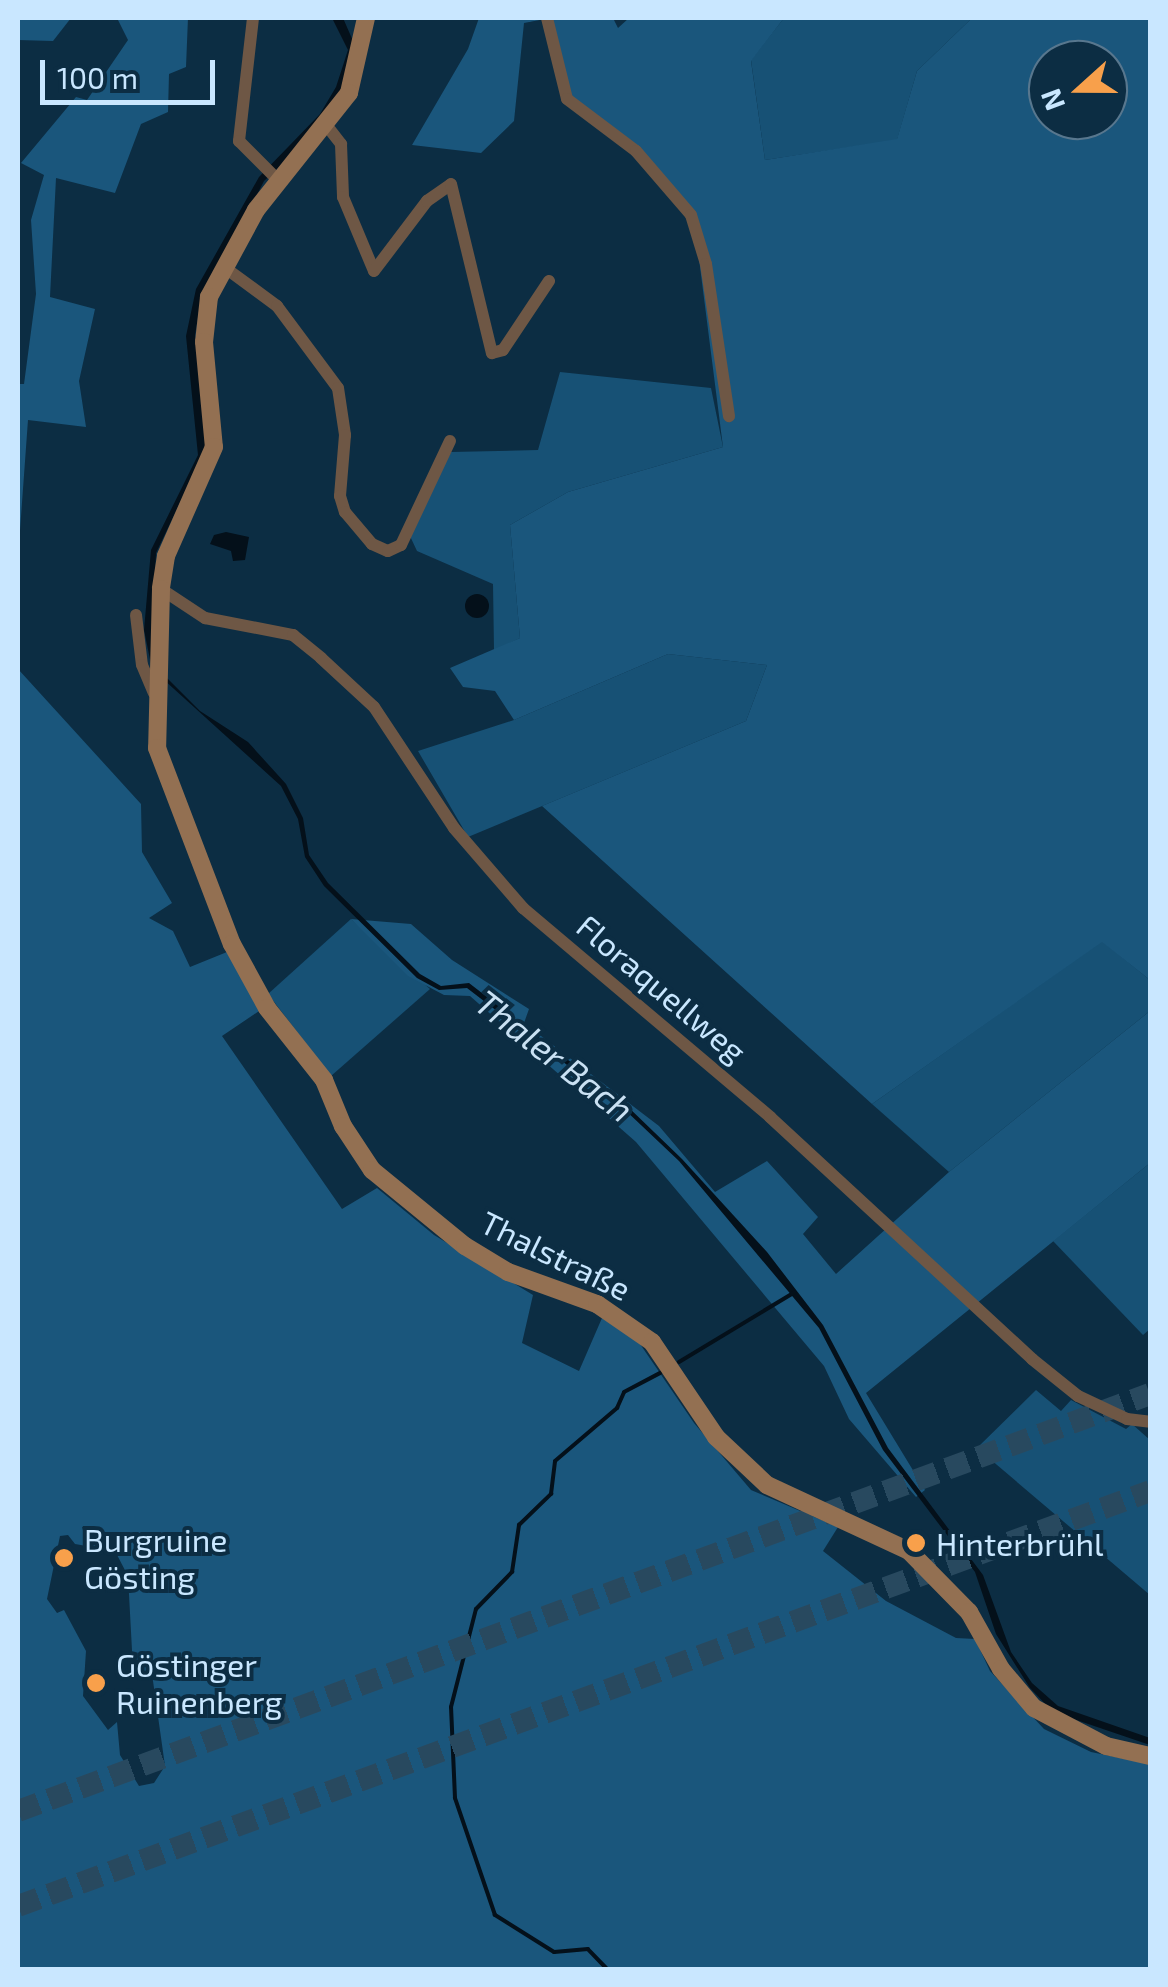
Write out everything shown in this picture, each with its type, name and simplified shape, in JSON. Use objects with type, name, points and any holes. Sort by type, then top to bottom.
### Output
[{"type":"main road","name":"Thalstraße","points":[[366,18],[349,93],[327,126],[274,177],[206,308],[212,455],[178,524],[161,589],[154,687],[162,763],[232,944],[267,1008],[324,1080],[349,1138],[372,1170],[465,1246],[508,1272],[597,1304],[652,1342],[716,1437],[767,1485],[910,1550],[969,1612],[1000,1669],[1034,1708],[1106,1746],[1150,1756]]},
{"type":"street","points":[[253,18],[239,141],[274,177]]},
{"type":"street","points":[[547,18],[567,98],[636,151],[691,215],[706,264],[729,416]]},
{"type":"street","points":[[327,126],[341,144],[343,197],[374,271],[427,200],[450,184],[492,353],[502,350],[548,281]]},
{"type":"street","points":[[224,267],[276,306],[338,388],[345,435],[340,496],[345,512],[372,544],[388,551],[401,545],[450,441]]},
{"type":"street","name":"Floraquellweg","points":[[161,589],[205,618],[293,636],[321,658],[374,706],[454,828],[523,908],[770,1117],[1078,1396],[1127,1419],[1150,1422]]},
{"type":"street","name":"Thalstraße","points":[[136,615],[154,687]]},
{"type":"shaded area","points":[[18,18],[71,18],[53,41],[18,40]]},
{"type":"shaded area","points":[[117,18],[188,18],[186,67],[169,74],[168,112],[141,124],[115,193],[56,178],[50,297],[95,309],[79,381],[86,427],[28,420],[18,558],[18,384],[24,384],[36,294],[31,220],[44,175],[21,163],[76,97],[87,100],[128,40]]},
{"type":"shaded area","points":[[479,18],[550,18],[524,23],[514,121],[481,153],[412,145],[468,49]]},
{"type":"shaded area","points":[[550,18],[613,18],[618,28],[629,18],[784,18],[751,61],[765,160],[897,139],[917,71],[972,18],[1150,18],[1150,980],[1102,942],[872,1104],[542,806],[746,721],[767,665],[668,654],[514,720],[495,691],[463,687],[450,668],[520,638],[510,525],[568,492],[723,447],[693,212],[570,96]]},
{"type":"shaded area","points":[[784,18],[972,18],[917,71],[897,140],[765,160],[751,60]]},
{"type":"shaded area","points":[[560,372],[711,388],[723,447],[568,492],[510,525],[520,638],[494,651],[493,584],[417,551],[409,534],[451,452],[538,450]]},
{"type":"shaded area","points":[[668,654],[767,665],[746,721],[468,837],[418,751],[514,720]]},
{"type":"shaded area","points":[[18,669],[141,804],[142,852],[172,903],[149,918],[173,931],[190,967],[227,952],[262,1009],[222,1036],[342,1209],[377,1188],[434,1235],[533,1295],[522,1343],[579,1371],[602,1318],[638,1341],[694,1423],[751,1490],[838,1527],[823,1551],[886,1601],[956,1638],[975,1639],[990,1671],[1044,1729],[1091,1752],[1150,1764],[1150,1969],[18,1969]],"holes":[[[68,1535],[75,1544],[115,1551],[128,1576],[133,1669],[126,1670],[152,1674],[165,1766],[154,1783],[139,1786],[120,1755],[117,1722],[108,1730],[83,1696],[86,1651],[64,1610],[57,1613],[47,1599],[60,1536]]]},
{"type":"shaded area","points":[[351,919],[430,989],[331,1076],[268,994]]},
{"type":"shaded area","points":[[351,919],[411,924],[452,960],[529,1009],[524,1023],[659,1126],[715,1192],[767,1161],[818,1217],[803,1234],[836,1274],[949,1172],[1150,1011],[1150,1163],[866,1393],[925,1490],[916,1497],[849,1419],[824,1366],[636,1142],[470,996],[444,995],[408,976]]},
{"type":"shaded area","points":[[1102,941],[1150,980],[1150,1011],[949,1172],[872,1104]]},
{"type":"shaded area","points":[[1150,1163],[1150,1329],[1143,1335],[1053,1241]]},
{"type":"shaded area","points":[[1036,1390],[1061,1411],[1071,1400],[1126,1429],[1132,1424],[1150,1440],[1150,1595],[977,1448]]},
{"type":"water","name":"Thaler Bach","points":[[332,18],[343,18],[353,41],[345,86],[307,141],[264,181],[200,305],[195,335],[207,446],[156,553],[151,650],[157,668],[200,711],[248,742],[286,784],[303,818],[309,855],[328,883],[420,974],[441,986],[469,983],[626,1105],[682,1159],[767,1252],[823,1325],[888,1448],[983,1575],[1011,1652],[1032,1683],[1058,1706],[1150,1738],[1150,1745],[1053,1712],[1030,1688],[996,1634],[975,1572],[883,1450],[819,1328],[679,1161],[623,1108],[467,988],[439,990],[417,978],[324,886],[305,857],[298,819],[281,786],[152,669],[144,630],[151,550],[198,455],[186,336],[196,289],[259,177],[320,114],[336,87],[348,50]]},
{"type":"water","points":[[226,532],[249,537],[245,560],[233,561],[231,551],[210,544],[214,535]]},
{"type":"water","points":[[477,594],[489,606],[477,618],[465,606]]},
{"type":"waterway","points":[[679,1362],[795,1292]]},
{"type":"waterway","points":[[608,1970],[588,1949],[554,1952],[495,1915],[455,1798],[451,1707],[476,1609],[512,1572],[519,1525],[551,1494],[555,1461],[617,1408],[624,1392],[660,1373]]},
{"type":"tunnel","points":[[18,1811],[1150,1394]]},
{"type":"tunnel","points":[[18,1906],[1150,1491]]},
{"type":"place","name":"Hinterbrühl","points":[[916,1543]]},
{"type":"place","name":"Burgruine Gösting","points":[[64,1558]]},
{"type":"place","name":"Göstinger Ruinenberg","points":[[96,1683]]}]
